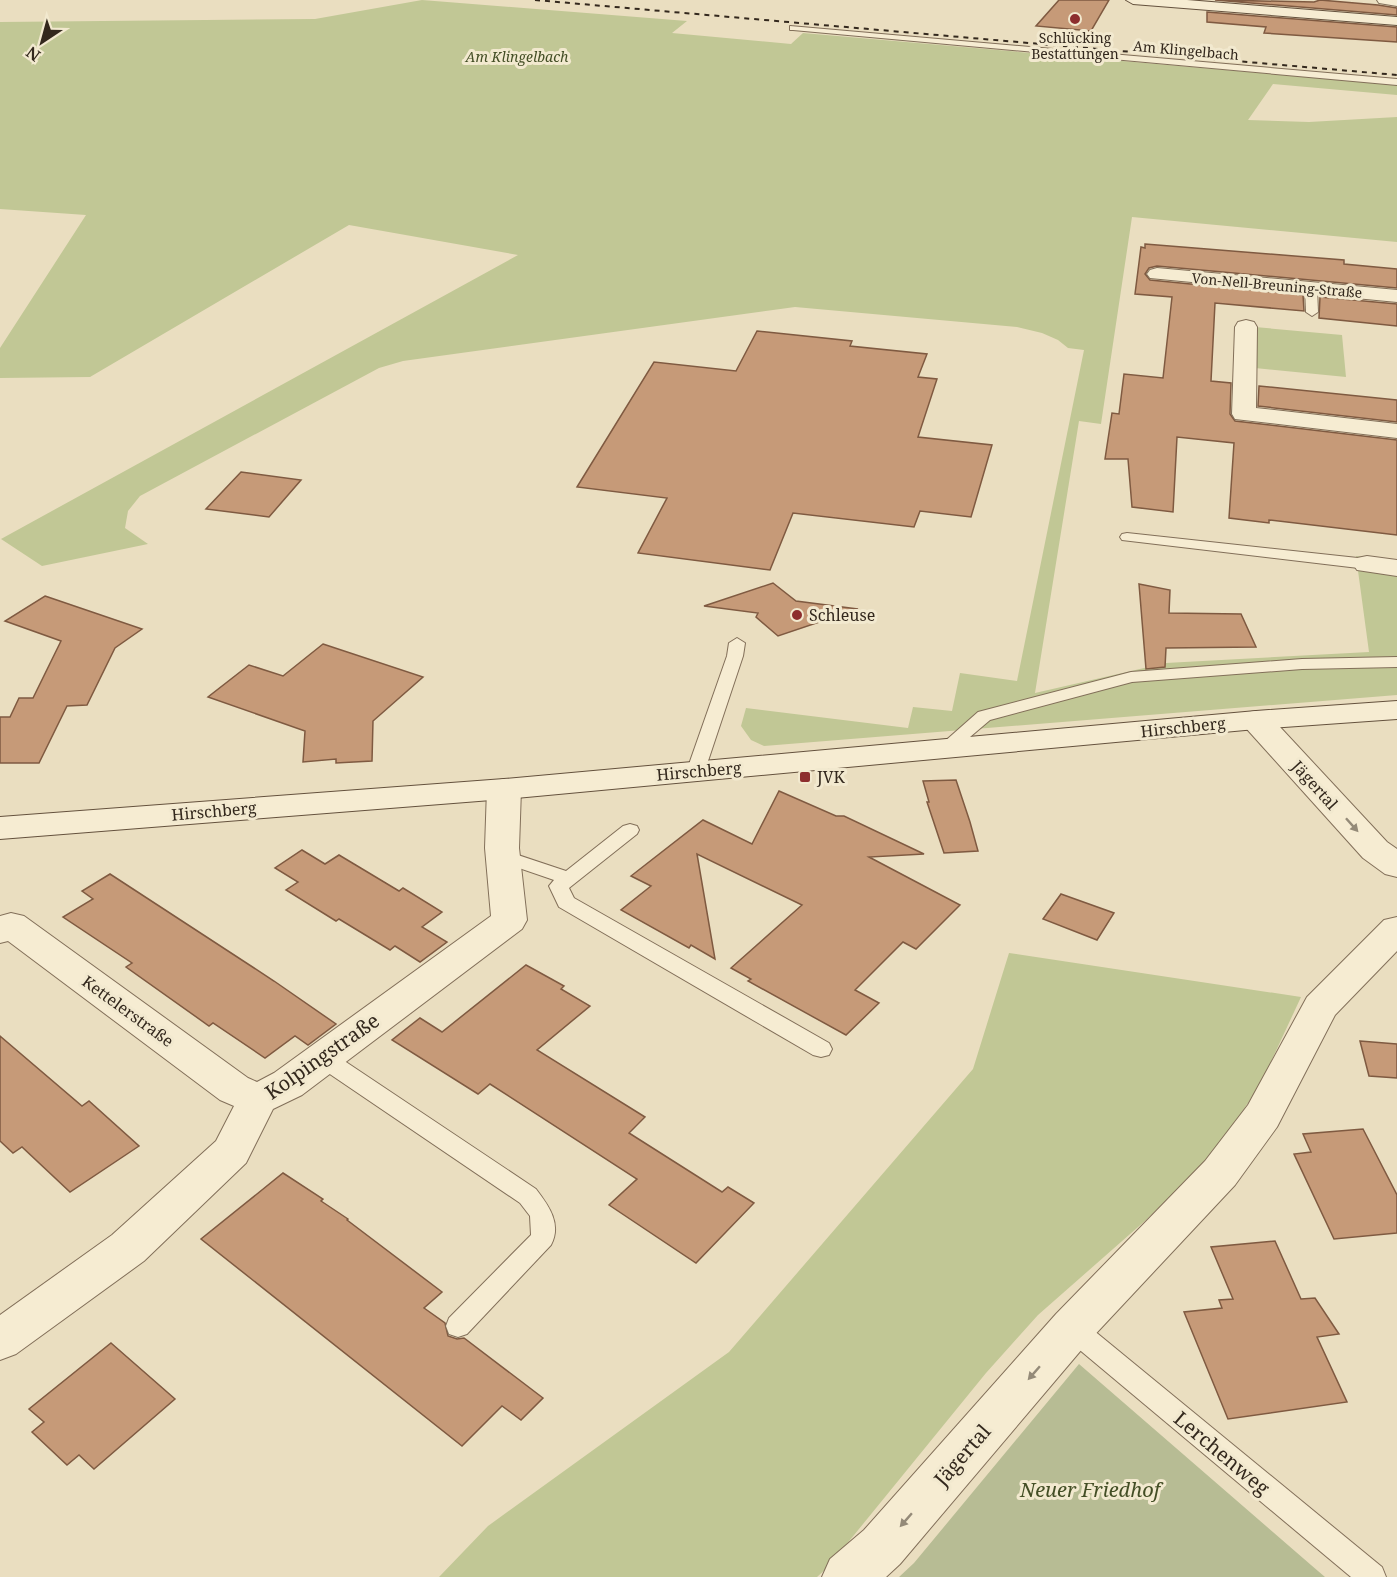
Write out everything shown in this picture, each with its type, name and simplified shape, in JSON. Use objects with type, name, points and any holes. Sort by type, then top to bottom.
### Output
[{"type":"street","points":[[1133,0],[1397,21]]},
{"type":"street","points":[[1384,0],[1397,2]]},
{"type":"street","name":"Von-Nell-Breuning-Straße","points":[[1157,274],[1397,296]]},
{"type":"street","points":[[1246,327],[1244,414],[1397,431]]},
{"type":"street","points":[[1367,564],[1397,568]]},
{"type":"street","name":"Hirschberg","points":[[0,828],[504,789],[1256,720],[1397,710]]},
{"type":"street","name":"Jägertal","points":[[1256,720],[1386,858]]},
{"type":"street","name":"Kolpingstraße","points":[[0,1340],[128,1248],[231,1152],[258,1100],[288,1084],[509,920],[503,855],[504,789]]},
{"type":"street","name":"Kettelerstraße","points":[[0,932],[11,925],[234,1089],[258,1100]]},
{"type":"street","name":"Jägertal","points":[[848,1577],[882,1547],[1072,1328],[1220,1173],[1263,1116],[1320,1007],[1397,929]]},
{"type":"lane","name":"Am Klingelbach","points":[[793,28],[1397,82]]},
{"type":"lane","points":[[1311,288],[1312,312]]},
{"type":"lane","points":[[1127,537],[1367,564]]},
{"type":"lane","points":[[696,770],[735,656],[737,643]]},
{"type":"lane","points":[[944,750],[984,716],[1131,677],[1302,664],[1397,662]]},
{"type":"lane","points":[[630,830],[559,886],[566,902],[820,1049]]},
{"type":"lane","points":[[503,855],[569,879]]},
{"type":"lane","points":[[323,1058],[528,1196],[542,1214],[543,1238],[458,1326]]},
{"type":"lane","name":"Lerchenweg","points":[[1072,1328],[1372,1577]]},
{"type":"green space","points":[[422,0],[687,21],[672,33],[791,44],[803,33],[1397,85],[1397,95],[1273,84],[1248,120],[1309,122],[1397,117],[1397,242],[1132,217],[1101,424],[1079,421],[1035,693],[1166,663],[1369,652],[1356,556],[1397,561],[1397,695],[764,746],[751,740],[741,726],[746,708],[908,728],[913,707],[952,711],[960,673],[1017,681],[1084,350],[1068,348],[1058,340],[1042,333],[1017,327],[795,307],[403,361],[379,368],[140,496],[128,511],[125,528],[148,544],[42,566],[1,539],[518,255],[349,225],[90,377],[0,378],[0,348],[86,215],[0,209],[0,22],[315,19]]},
{"type":"green space","points":[[1255,327],[1342,335],[1346,377],[1255,368]]},
{"type":"green space","points":[[1009,953],[1301,997],[1262,1081],[1217,1151],[1146,1220],[1038,1315],[986,1373],[828,1567],[817,1577],[439,1577],[488,1526],[729,1352],[973,1069]]},
{"type":"green space","name":"Neuer Friedhof","points":[[1079,1364],[1325,1577],[899,1577],[914,1563]]},
{"type":"building","points":[[1059,0],[1109,0],[1091,31],[1036,26]]},
{"type":"building","points":[[1215,0],[1314,2],[1320,0],[1397,8],[1397,15]]},
{"type":"building","points":[[1207,12],[1397,27],[1397,42],[1264,33],[1266,27],[1207,22]]},
{"type":"building","points":[[1145,244],[1344,260],[1344,264],[1397,269],[1397,288],[1157,266],[1149,268],[1145,274],[1150,280],[1303,295],[1304,311],[1215,303],[1211,381],[1231,383],[1230,414],[1235,421],[1397,440],[1397,535],[1269,520],[1269,523],[1229,518],[1234,443],[1177,437],[1173,512],[1132,507],[1128,459],[1105,459],[1112,413],[1119,414],[1124,374],[1163,378],[1172,297],[1135,294],[1141,247],[1145,248]]},
{"type":"building","points":[[1320,297],[1397,304],[1397,326],[1319,318]]},
{"type":"building","points":[[757,331],[852,341],[850,346],[927,354],[918,377],[937,379],[918,437],[992,445],[971,517],[920,511],[914,527],[793,513],[770,570],[638,553],[667,498],[577,487],[654,362],[736,371]]},
{"type":"building","points":[[1259,386],[1397,400],[1397,422],[1258,406]]},
{"type":"building","points":[[241,472],[301,480],[269,517],[206,509]]},
{"type":"building","name":"Schleuse","points":[[773,583],[796,601],[858,609],[778,636],[756,617],[758,613],[704,606]]},
{"type":"building","points":[[1139,584],[1170,590],[1169,613],[1241,614],[1256,647],[1166,648],[1165,667],[1146,669]]},
{"type":"building","points":[[45,596],[142,629],[115,648],[87,705],[67,706],[39,763],[0,763],[0,717],[10,717],[19,698],[33,698],[61,641],[5,621]]},
{"type":"building","points":[[323,644],[423,677],[373,721],[372,761],[336,763],[336,759],[303,762],[305,731],[208,697],[249,665],[283,676]]},
{"type":"building","points":[[956,780],[978,851],[944,853],[927,802],[929,802],[923,781]]},
{"type":"building","points":[[779,791],[836,816],[844,816],[924,854],[869,857],[960,905],[916,949],[903,942],[855,990],[879,1003],[846,1035],[748,981],[751,979],[731,968],[802,905],[697,854],[715,959],[691,945],[689,948],[621,910],[651,886],[631,876],[703,820],[752,844]]},
{"type":"building","points":[[302,850],[325,864],[339,855],[399,891],[403,888],[442,912],[422,927],[447,942],[420,962],[395,946],[390,950],[339,919],[336,921],[286,890],[298,882],[275,868]]},
{"type":"building","points":[[110,874],[336,1024],[308,1045],[295,1036],[265,1058],[213,1023],[209,1026],[126,967],[132,963],[63,917],[93,899],[82,891]]},
{"type":"building","points":[[1061,894],[1114,913],[1097,940],[1043,919]]},
{"type":"building","points":[[526,965],[564,986],[561,989],[590,1006],[537,1050],[645,1117],[629,1133],[722,1192],[728,1187],[754,1203],[696,1263],[609,1205],[637,1179],[490,1084],[478,1094],[392,1040],[420,1018],[442,1032]]},
{"type":"building","points":[[0,1036],[82,1106],[89,1101],[139,1146],[70,1192],[22,1147],[13,1153],[0,1141]]},
{"type":"building","points":[[1360,1041],[1397,1044],[1397,1078],[1369,1076]]},
{"type":"building","points":[[1363,1129],[1397,1195],[1397,1233],[1334,1239],[1294,1154],[1311,1152],[1303,1134]]},
{"type":"building","points":[[283,1173],[323,1199],[321,1201],[348,1219],[442,1292],[424,1308],[445,1323],[448,1336],[457,1339],[464,1338],[543,1398],[521,1420],[502,1406],[462,1446],[201,1239]]},
{"type":"building","points":[[1275,1241],[1301,1299],[1315,1298],[1339,1334],[1317,1337],[1347,1402],[1228,1419],[1184,1312],[1222,1308],[1219,1300],[1233,1299],[1211,1247]]},
{"type":"building","points":[[111,1343],[175,1399],[94,1469],[79,1455],[67,1465],[32,1432],[44,1422],[29,1409]]},
{"type":"railway","points":[[535,0],[1397,75]]},
{"type":"place","name":"Schlücking Bestattungen","points":[[1075,19]]},
{"type":"place","name":"Schleuse","points":[[797,615]]},
{"type":"place","name":"JVK","points":[[805,777]]}]
